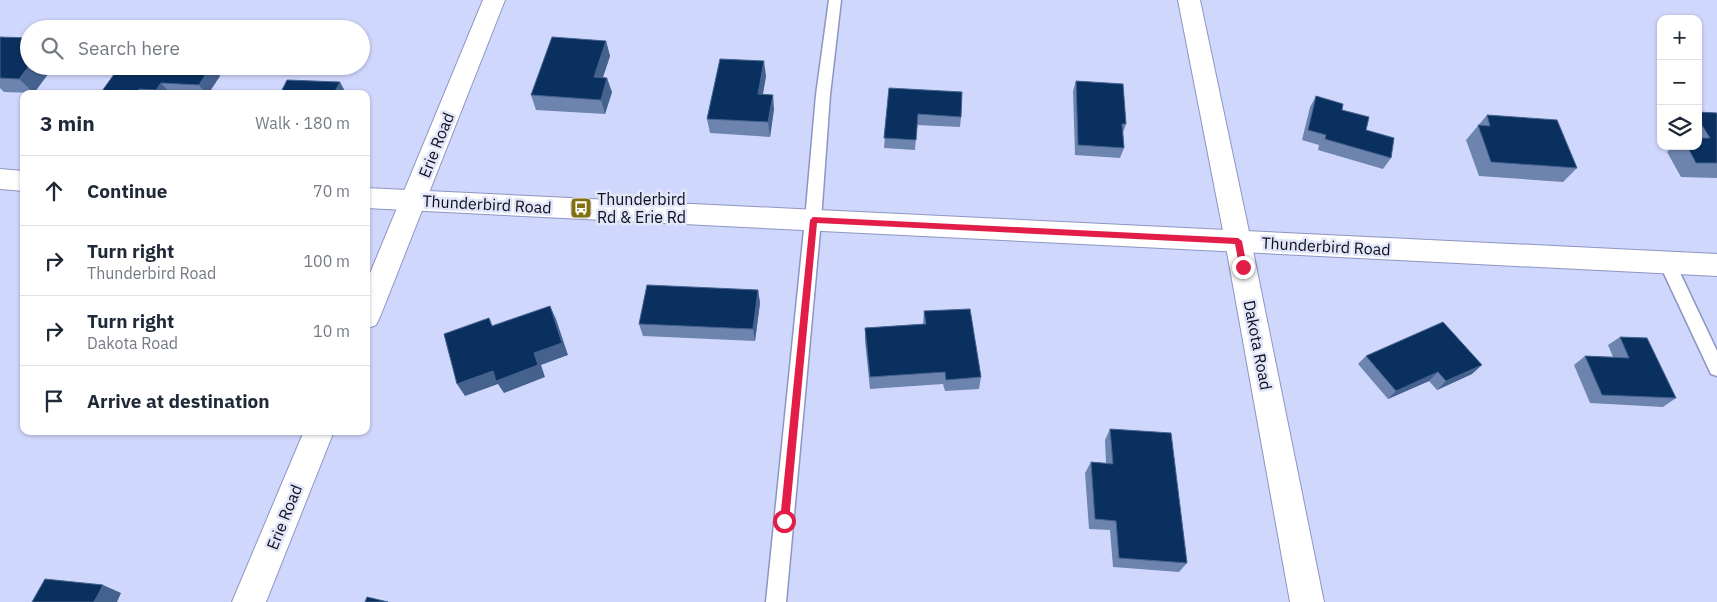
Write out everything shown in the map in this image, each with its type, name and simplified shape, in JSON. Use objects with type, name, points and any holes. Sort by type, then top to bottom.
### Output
[{"type":"main road","name":"Erie Road","points":[[370,306],[494,0]]},
{"type":"main road","name":"Dakota Road","points":[[1189,0],[1238,241],[1307,602]]},
{"type":"main road","name":"Thunderbird Road","points":[[370,198],[1717,265]]},
{"type":"main road","name":"Erie Road","points":[[249,602],[317,435]]},
{"type":"lane","points":[[776,602],[813,220],[823,95],[835,0]]},
{"type":"lane","points":[[1667,263],[1717,368]]},
{"type":"building","points":[[0,37],[20,38],[20,75],[22,75],[19,79],[0,78]]},
{"type":"building","points":[[552,37],[606,41],[594,77],[607,78],[601,100],[531,95]]},
{"type":"building","points":[[720,59],[764,61],[758,94],[773,95],[768,122],[707,119]]},
{"type":"building","points":[[114,75],[205,75],[199,85],[161,83],[156,90],[103,90]]},
{"type":"building","points":[[287,80],[340,82],[336,90],[282,90]]},
{"type":"building","points":[[1076,81],[1123,84],[1126,124],[1122,124],[1124,148],[1078,145]]},
{"type":"building","points":[[889,88],[962,92],[961,117],[918,114],[916,140],[884,138]]},
{"type":"building","points":[[1316,96],[1343,104],[1342,110],[1369,117],[1366,130],[1394,138],[1391,158],[1325,139],[1326,135],[1308,130]]},
{"type":"building","points":[[1702,112],[1717,113],[1717,163],[1696,163],[1689,150],[1702,150],[1702,138],[1710,138],[1702,125]]},
{"type":"building","points":[[1487,115],[1557,120],[1577,168],[1491,162],[1478,125],[1490,126]]},
{"type":"building","points":[[647,285],[758,290],[753,329],[639,324]]},
{"type":"building","points":[[550,306],[562,343],[534,353],[538,365],[496,381],[493,371],[457,384],[444,334],[489,318],[492,326]]},
{"type":"building","points":[[970,309],[981,377],[946,380],[945,372],[870,377],[865,328],[926,324],[924,311]]},
{"type":"building","points":[[1443,322],[1482,365],[1446,381],[1438,372],[1396,391],[1366,356]]},
{"type":"building","points":[[1620,337],[1647,338],[1676,398],[1602,395],[1585,356],[1629,358]]},
{"type":"building","points":[[1110,429],[1171,433],[1187,563],[1119,558],[1116,521],[1095,519],[1091,462],[1113,464]]},
{"type":"building","points":[[45,579],[103,585],[94,602],[32,602]]},
{"type":"building","points":[[367,597],[388,602],[365,602]]},
{"type":"place","name":"Thunderbird Rd & Erie Rd","points":[[581,208]]},
{"type":"route","points":[[784,521],[813,220],[1238,241],[1243,267]]}]
